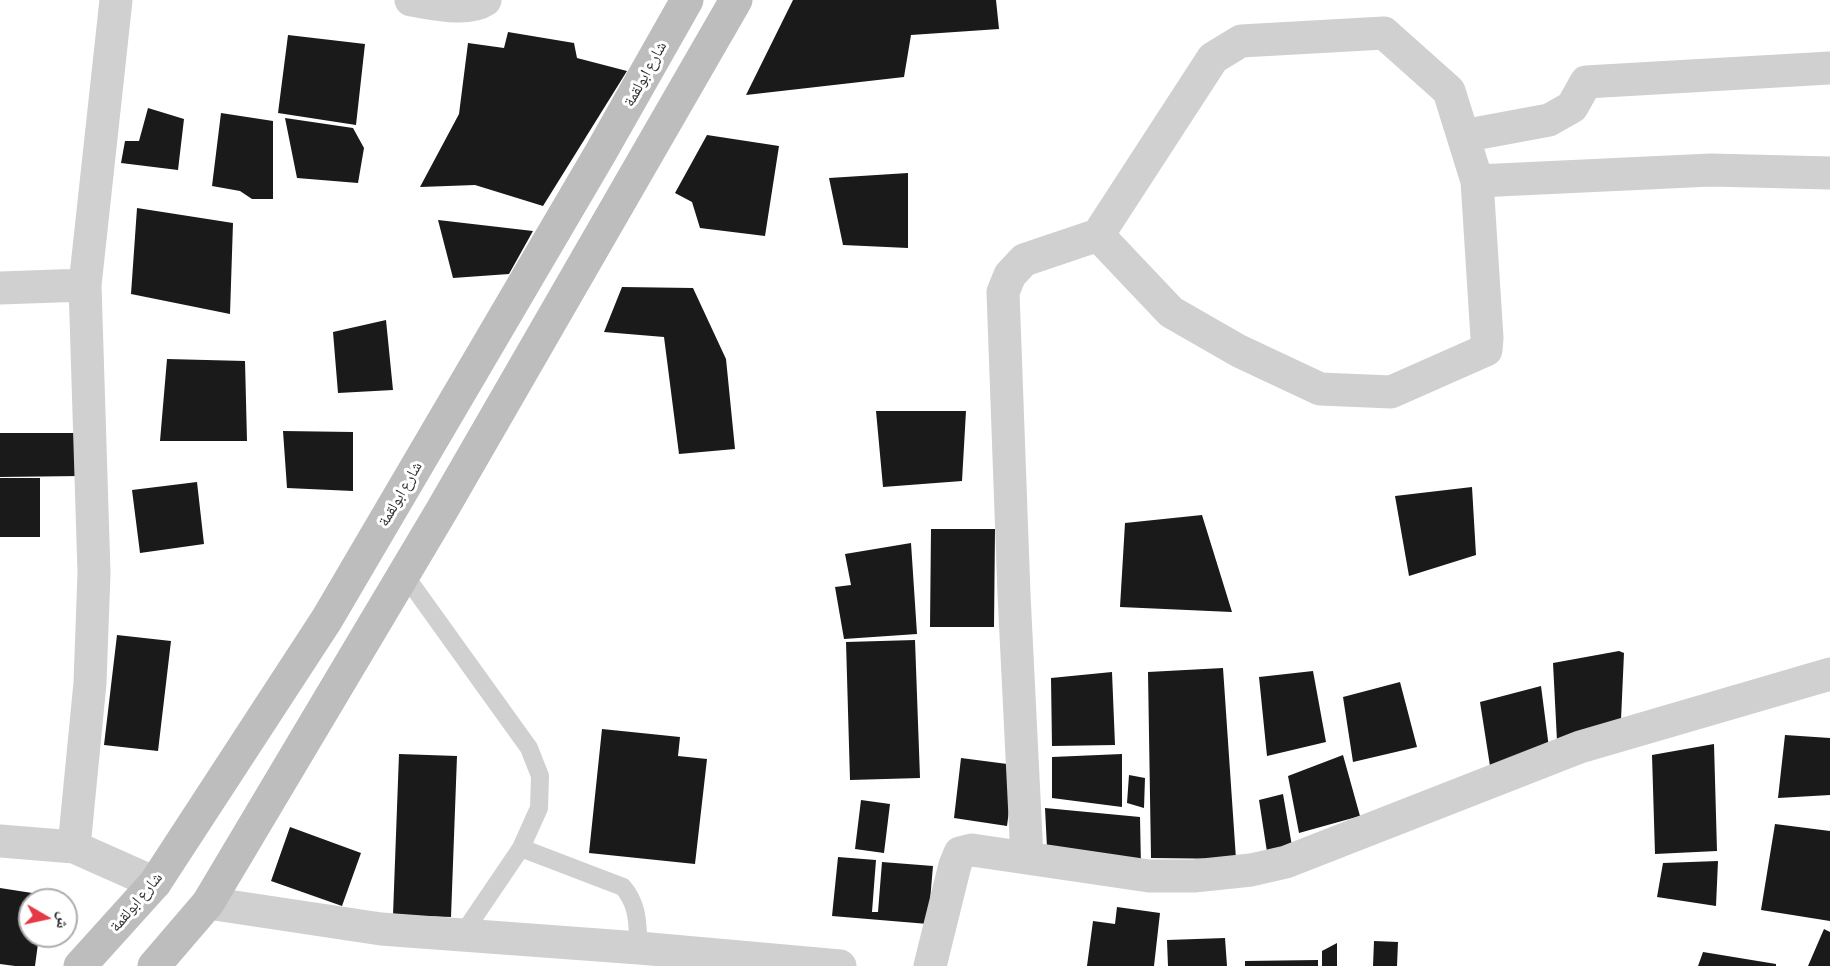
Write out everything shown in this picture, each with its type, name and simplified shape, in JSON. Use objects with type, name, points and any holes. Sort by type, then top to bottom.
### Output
[{"type":"street","points":[[74,847],[90,683],[94,573],[85,285],[116,0]]},
{"type":"street","points":[[411,0],[453,6],[478,4],[484,0]]},
{"type":"street","name":"شارع ابولقمة","points":[[80,966],[155,883],[327,618],[601,152],[687,0]]},
{"type":"street","points":[[154,966],[208,903],[404,574],[736,0]]},
{"type":"street","points":[[1027,858],[1014,594],[1003,292],[1010,275],[1024,260],[1098,235],[1213,58],[1241,41],[1384,33],[1449,91],[1478,181],[1488,338],[1486,350],[1391,392],[1320,388],[1239,351],[1171,312],[1098,235]]},
{"type":"street","points":[[1463,136],[1549,120],[1572,107],[1586,82],[1830,68]]},
{"type":"street","points":[[1478,181],[1711,170],[1830,172]]},
{"type":"street","points":[[0,288],[85,285]]},
{"type":"street","points":[[930,966],[960,853],[972,850],[1149,876],[1194,876],[1251,870],[1286,862],[1580,747],[1830,675]]},
{"type":"street","points":[[0,841],[74,847],[155,883]]},
{"type":"street","points":[[208,903],[381,929],[840,966]]},
{"type":"lane","points":[[404,574],[529,748],[540,776],[539,808],[521,848],[462,935]]},
{"type":"lane","points":[[521,848],[622,887],[631,897],[635,907],[639,948]]},
{"type":"building","points":[[793,0],[996,0],[999,29],[911,35],[904,77],[746,95]]},
{"type":"building","points":[[508,32],[574,43],[577,58],[627,71],[543,206],[475,185],[420,187],[459,114],[468,43],[504,48]]},
{"type":"building","points":[[288,35],[365,44],[356,125],[278,113]]},
{"type":"building","points":[[148,108],[184,119],[178,170],[121,163],[125,141],[139,141]]},
{"type":"building","points":[[221,113],[273,121],[273,199],[252,199],[240,191],[212,186]]},
{"type":"building","points":[[285,118],[353,128],[364,148],[358,183],[297,178]]},
{"type":"building","points":[[707,135],[779,146],[765,236],[700,228],[692,202],[675,193]]},
{"type":"building","points":[[908,173],[908,248],[843,245],[829,178]]},
{"type":"building","points":[[137,208],[233,223],[230,314],[131,294]]},
{"type":"building","points":[[438,220],[533,231],[509,274],[453,278]]},
{"type":"building","points":[[622,287],[693,288],[726,359],[735,449],[679,454],[664,337],[604,332]]},
{"type":"building","points":[[386,320],[393,390],[338,393],[333,332]]},
{"type":"building","points":[[167,359],[245,361],[247,441],[160,441]]},
{"type":"building","points":[[876,411],[966,411],[962,481],[883,487]]},
{"type":"building","points":[[283,431],[353,432],[353,491],[287,488]]},
{"type":"building","points":[[0,433],[81,433],[81,476],[0,477]]},
{"type":"building","points":[[0,478],[40,478],[40,537],[0,537]]},
{"type":"building","points":[[197,482],[204,544],[140,553],[132,490]]},
{"type":"building","points":[[1472,487],[1476,555],[1409,576],[1395,496]]},
{"type":"building","points":[[1202,515],[1232,612],[1120,607],[1125,523]]},
{"type":"building","points":[[931,529],[995,529],[994,627],[930,627]]},
{"type":"building","points":[[911,543],[917,634],[844,639],[835,587],[851,585],[845,554]]},
{"type":"building","points":[[117,635],[171,641],[158,751],[104,745]]},
{"type":"building","points":[[915,640],[920,778],[850,780],[846,642]]},
{"type":"building","points":[[1619,651],[1624,653],[1621,720],[1557,741],[1553,663]]},
{"type":"building","points":[[1223,668],[1236,859],[1151,858],[1148,672]]},
{"type":"building","points":[[1313,671],[1326,742],[1267,756],[1259,677]]},
{"type":"building","points":[[1112,672],[1115,745],[1052,746],[1051,678]]},
{"type":"building","points":[[1400,682],[1417,747],[1353,762],[1343,697]]},
{"type":"building","points":[[1541,686],[1549,748],[1490,766],[1480,702]]},
{"type":"building","points":[[602,729],[680,737],[678,756],[707,759],[695,864],[589,853]]},
{"type":"building","points":[[1785,735],[1830,738],[1830,795],[1778,798]]},
{"type":"building","points":[[1714,744],[1717,851],[1655,854],[1652,755]]},
{"type":"building","points":[[399,754],[457,756],[451,917],[393,915]]},
{"type":"building","points":[[1122,754],[1122,807],[1052,798],[1052,757]]},
{"type":"building","points":[[1343,755],[1360,816],[1299,833],[1288,776]]},
{"type":"building","points":[[961,758],[1015,765],[1007,826],[954,818]]},
{"type":"building","points":[[1129,775],[1145,778],[1144,808],[1127,803]]},
{"type":"building","points":[[1283,794],[1292,846],[1267,852],[1259,800]]},
{"type":"building","points":[[861,800],[890,804],[884,853],[855,849]]},
{"type":"building","points":[[1045,808],[1140,817],[1141,867],[1047,848]]},
{"type":"building","points":[[1775,824],[1830,831],[1830,921],[1761,910]]},
{"type":"building","points":[[290,827],[361,853],[342,906],[271,881]]},
{"type":"building","points":[[838,857],[876,860],[872,912],[878,912],[882,862],[933,866],[928,924],[832,916]]},
{"type":"building","points":[[1718,861],[1716,906],[1657,897],[1663,863]]},
{"type":"building","points":[[0,888],[18,891],[18,948],[37,948],[35,966],[0,964]]},
{"type":"building","points":[[1117,907],[1160,913],[1154,966],[1087,966],[1093,921],[1115,924]]},
{"type":"building","points":[[1824,929],[1830,932],[1830,966],[1808,966]]},
{"type":"building","points":[[1225,938],[1227,966],[1168,966],[1167,940]]},
{"type":"building","points":[[1374,941],[1398,942],[1397,966],[1373,966]]},
{"type":"building","points":[[1337,943],[1337,966],[1322,966],[1322,951]]},
{"type":"building","points":[[1703,952],[1776,964],[1776,966],[1698,966]]},
{"type":"building","points":[[1318,960],[1318,966],[1245,966],[1245,961]]}]
